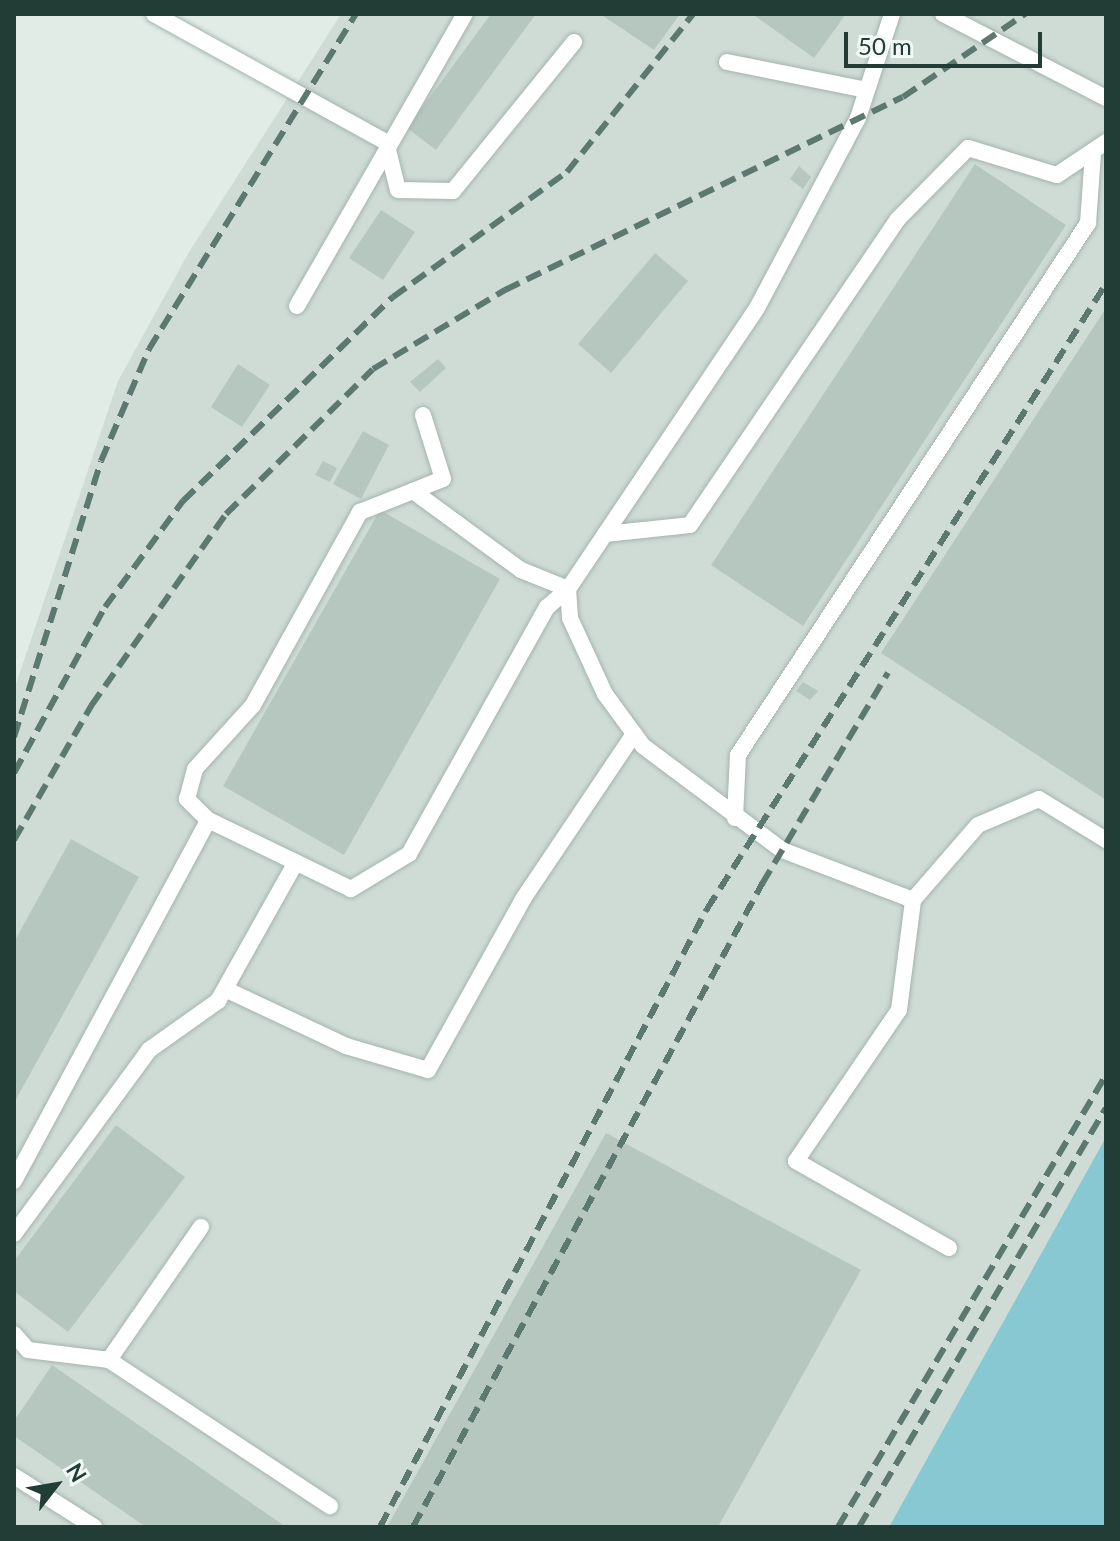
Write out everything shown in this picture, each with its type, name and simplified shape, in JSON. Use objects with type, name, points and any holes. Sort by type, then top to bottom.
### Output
[{"type":"lane","points":[[154,14],[386,142],[398,190],[453,191],[574,42]]},
{"type":"lane","points":[[297,306],[386,142],[465,14]]},
{"type":"lane","points":[[423,415],[443,479],[360,512],[253,705],[195,769],[187,799],[208,820],[351,889],[409,854],[547,607],[568,589],[757,308],[858,118],[862,89],[892,14]]},
{"type":"lane","points":[[943,14],[1106,98]]},
{"type":"lane","points":[[727,62],[862,89]]},
{"type":"lane","points":[[605,534],[690,525],[897,220],[968,148],[1057,175],[1093,154],[1106,142]]},
{"type":"lane","points":[[735,818],[738,755],[1088,223],[1093,154]]},
{"type":"lane","points":[[413,491],[521,570],[568,589]]},
{"type":"lane","points":[[568,589],[570,618],[605,694],[634,734],[735,818],[782,850],[913,900]]},
{"type":"lane","points":[[225,989],[346,1046],[428,1070],[523,899],[634,734]]},
{"type":"lane","points":[[949,1248],[796,1161],[899,1010],[913,900],[978,825],[1039,799],[1106,840]]},
{"type":"lane","points":[[14,1181],[208,820]]},
{"type":"lane","points":[[14,1234],[149,1050],[225,989],[296,862]]},
{"type":"lane","points":[[109,1360],[201,1227]]},
{"type":"lane","points":[[14,1334],[28,1350],[109,1360],[330,1506]]},
{"type":"lane","points":[[14,1476],[94,1527]]},
{"type":"shaded area","points":[[341,14],[1106,14],[1106,1137],[889,1527],[14,1527],[14,690],[118,381],[189,252]]},
{"type":"water","points":[[1106,1137],[1106,1527],[889,1527]]},
{"type":"building","points":[[491,14],[536,14],[436,150],[407,128]]},
{"type":"building","points":[[600,14],[680,14],[654,50]]},
{"type":"building","points":[[752,14],[846,14],[814,58]]},
{"type":"building","points":[[975,164],[1066,225],[803,626],[711,565]]},
{"type":"building","points":[[799,166],[811,177],[803,189],[790,179]]},
{"type":"building","points":[[381,210],[415,232],[383,280],[349,258]]},
{"type":"building","points":[[655,253],[688,281],[611,373],[578,344]]},
{"type":"building","points":[[1106,308],[1106,800],[881,653]]},
{"type":"building","points":[[438,359],[446,368],[420,392],[410,382]]},
{"type":"building","points":[[238,364],[270,385],[242,427],[211,407]]},
{"type":"building","points":[[363,431],[389,445],[361,499],[333,484]]},
{"type":"building","points":[[323,461],[337,468],[330,482],[315,475]]},
{"type":"building","points":[[380,510],[500,579],[344,855],[223,786]]},
{"type":"building","points":[[803,682],[818,691],[810,700],[796,691]]},
{"type":"building","points":[[71,839],[139,877],[14,1103],[14,942]]},
{"type":"building","points":[[116,1125],[185,1177],[68,1332],[14,1291],[14,1261]]},
{"type":"building","points":[[606,1133],[861,1270],[718,1527],[387,1527]]},
{"type":"building","points":[[52,1365],[286,1527],[146,1527],[14,1436],[14,1421]]},
{"type":"railway","points":[[14,737],[101,461],[149,349],[356,14]]},
{"type":"railway","points":[[14,773],[105,607],[183,501],[393,297],[567,172],[693,14]]},
{"type":"railway","points":[[14,840],[91,706],[226,514],[373,369],[505,290],[903,97],[1025,14]]},
{"type":"railway","points":[[380,1527],[707,909],[1106,284]]},
{"type":"railway","points":[[413,1527],[762,884],[888,673]]},
{"type":"railway","points":[[838,1527],[1106,1075]]},
{"type":"railway","points":[[859,1527],[1106,1108]]}]
